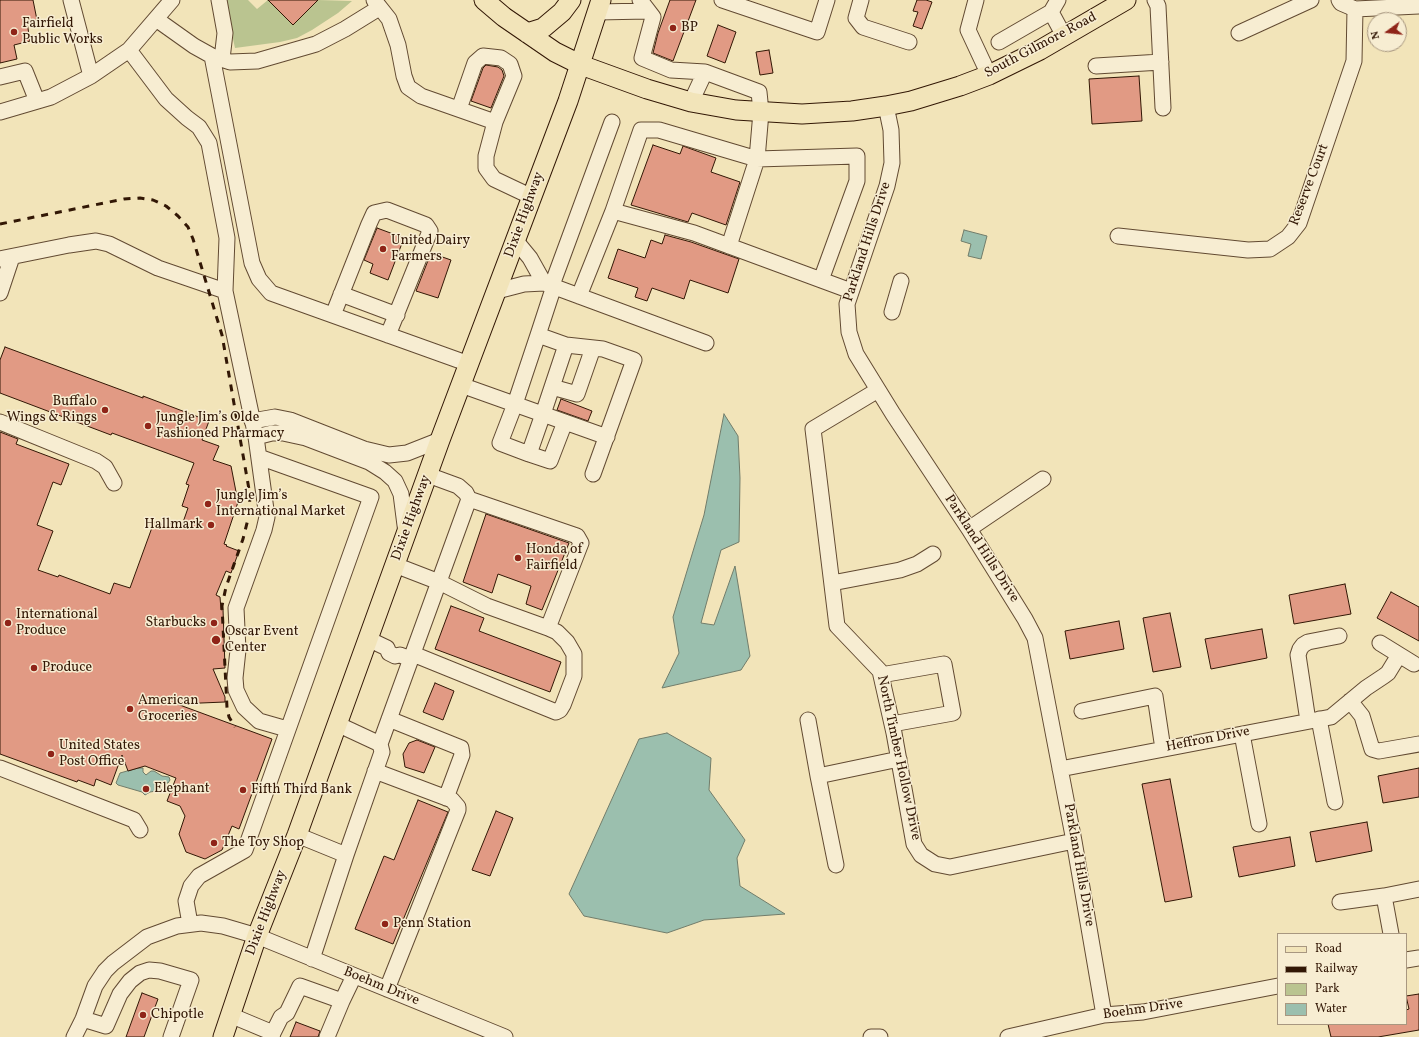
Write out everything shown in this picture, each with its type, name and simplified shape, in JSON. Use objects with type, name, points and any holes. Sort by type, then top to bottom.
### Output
[{"type":"main road","name":"South Gilmore Road","points":[[484,0],[526,33],[555,52],[581,65],[647,89],[691,102],[736,110],[821,113],[852,111],[886,106],[935,94],[988,75],[1040,50],[1126,0]]},
{"type":"main road","points":[[526,33],[543,28],[562,12],[571,0]]},
{"type":"main road","name":"Dixie Highway","points":[[223,1037],[257,936],[297,834],[440,440],[581,65],[599,6]]},
{"type":"street","points":[[71,0],[91,76]]},
{"type":"street","points":[[0,112],[51,97],[91,76],[129,50],[172,0]]},
{"type":"street","points":[[219,0],[225,34],[217,58],[252,263],[259,279],[271,293],[469,364]]},
{"type":"street","points":[[722,0],[817,32],[827,0]]},
{"type":"street","points":[[861,0],[856,18],[863,27],[909,42]]},
{"type":"street","points":[[976,0],[968,30],[988,75]]},
{"type":"street","points":[[1156,0],[1158,6],[1162,108]]},
{"type":"street","points":[[1239,33],[1311,0]]},
{"type":"street","points":[[1339,0],[1341,3],[1355,9],[1419,6]]},
{"type":"street","points":[[156,19],[194,46],[217,58],[230,62],[257,61],[316,44],[345,29],[377,4],[389,20],[398,46],[404,76],[408,87],[421,96],[495,122]]},
{"type":"street","points":[[599,6],[644,6],[653,17],[642,58],[671,70],[705,72],[759,92],[761,112],[757,159],[730,246]]},
{"type":"street","points":[[999,42],[1054,6],[1064,36]]},
{"type":"street","name":"Reserve Court","points":[[1118,236],[1248,250],[1270,249],[1288,237],[1299,223],[1354,61],[1355,9]]},
{"type":"street","points":[[129,50],[166,99],[199,127],[209,143],[227,238],[225,291],[256,437],[267,517],[264,530],[236,608],[238,650],[235,678],[236,690],[244,707],[251,714],[259,720],[287,729]]},
{"type":"street","points":[[459,109],[475,63],[483,56],[501,58],[510,64],[514,76],[495,122],[486,156],[486,168],[494,179],[532,197]]},
{"type":"street","points":[[1096,66],[1161,62]]},
{"type":"street","points":[[0,76],[25,71],[38,101]]},
{"type":"street","points":[[691,102],[705,72]]},
{"type":"street","name":"Parkland Hills Drive","points":[[886,106],[891,130],[892,163],[888,186],[847,304],[849,332],[856,354],[893,414],[969,529],[1025,619],[1035,638],[1074,841],[1104,1015]]},
{"type":"street","points":[[565,422],[550,461],[500,443],[515,404],[538,335],[550,285],[612,122]]},
{"type":"street","points":[[579,296],[613,211],[641,130],[659,130],[757,159],[857,156],[857,181],[821,280]]},
{"type":"street","points":[[333,315],[368,224],[374,213],[387,210],[420,222],[426,225],[430,231],[388,335]]},
{"type":"street","points":[[613,211],[694,233],[851,291]]},
{"type":"street","points":[[0,293],[6,258],[82,242],[96,241],[109,244],[158,268],[225,291]]},
{"type":"street","points":[[516,241],[550,285]]},
{"type":"street","points":[[892,312],[901,281]]},
{"type":"street","points":[[497,291],[524,284],[550,285],[706,343]]},
{"type":"street","points":[[341,294],[396,315]]},
{"type":"street","points":[[538,335],[566,345],[603,349],[634,360],[593,474]]},
{"type":"street","points":[[529,454],[544,414],[566,345]]},
{"type":"street","points":[[552,387],[577,394],[593,348]]},
{"type":"street","points":[[461,385],[606,437]]},
{"type":"street","name":"North Timber Hollow Drive","points":[[878,390],[813,429],[837,626],[880,671],[899,759],[914,844],[921,855],[935,864],[950,867],[1074,841]]},
{"type":"street","points":[[252,421],[275,416],[290,420],[364,449],[389,456],[407,453],[440,440]]},
{"type":"street","points":[[0,422],[96,461],[105,467],[114,483]]},
{"type":"street","points":[[256,437],[272,433],[283,433],[306,438],[369,462],[385,472],[395,481],[401,494],[406,533]]},
{"type":"street","points":[[190,924],[186,901],[191,886],[199,876],[244,850],[371,497],[259,457]]},
{"type":"street","points":[[428,475],[458,486],[469,499],[577,536],[581,543],[548,628]]},
{"type":"street","points":[[969,529],[1043,479]]},
{"type":"street","points":[[312,959],[382,752],[380,744],[389,719],[403,654],[439,582],[469,499]]},
{"type":"street","points":[[832,583],[900,570],[917,564],[934,554]]},
{"type":"street","points":[[368,639],[403,654],[556,712],[560,710],[563,705],[574,676],[574,654],[567,642],[557,632],[487,606],[439,582],[394,565]]},
{"type":"street","points":[[1335,802],[1298,655],[1303,645],[1308,642],[1339,636]]},
{"type":"street","points":[[1380,644],[1414,664]]},
{"type":"street","name":"Heffron Drive","points":[[1060,769],[1331,717],[1370,685],[1388,673],[1399,655]]},
{"type":"street","points":[[881,675],[944,664],[953,713],[892,724]]},
{"type":"street","points":[[1082,711],[1155,696],[1163,749]]},
{"type":"street","points":[[1350,701],[1362,716],[1372,749],[1379,751],[1419,744]]},
{"type":"street","points":[[389,719],[461,748],[462,755],[446,798]]},
{"type":"street","points":[[808,720],[836,865]]},
{"type":"street","points":[[337,724],[380,744]]},
{"type":"street","points":[[1242,734],[1258,824]]},
{"type":"street","points":[[818,776],[899,759]]},
{"type":"street","points":[[0,768],[134,820],[140,830]]},
{"type":"street","points":[[375,771],[452,800],[458,807],[387,989]]},
{"type":"street","points":[[297,834],[346,855]]},
{"type":"street","points":[[1340,902],[1384,896],[1419,889]]},
{"type":"street","points":[[1384,896],[1391,933]]},
{"type":"street","name":"Boehm Drive","points":[[74,1037],[83,1019],[95,986],[105,971],[113,963],[147,937],[178,926],[200,923],[223,926],[257,936],[505,1037]]},
{"type":"street","points":[[1407,960],[1419,958]]},
{"type":"street","points":[[83,1019],[106,1026],[120,994],[130,981],[140,973],[150,970],[160,971],[191,980],[171,1037]]},
{"type":"street","points":[[326,1037],[354,976]]},
{"type":"street","points":[[230,1015],[272,1035],[281,1017],[287,1013],[300,986],[342,1001]]},
{"type":"street","name":"Boehm Drive","points":[[1008,1037],[1104,1015],[1143,1012],[1277,986]]},
{"type":"street","points":[[871,1037],[880,1037]]},
{"type":"green space","points":[[227,0],[248,0],[257,9],[268,0],[293,25],[318,0],[352,1],[338,13],[297,38],[280,42],[235,48],[226,7]]},
{"type":"water","points":[[964,230],[987,236],[981,259],[968,256],[971,244],[961,241]]},
{"type":"water","points":[[724,414],[738,436],[740,478],[739,542],[721,550],[701,623],[714,625],[735,566],[750,656],[741,670],[662,688],[679,653],[673,617],[704,515]]},
{"type":"water","points":[[667,733],[711,758],[709,790],[745,840],[737,858],[740,886],[785,914],[704,920],[667,933],[584,916],[569,894],[639,739]]},
{"type":"water","points":[[143,768],[143,772],[146,775],[151,771],[154,771],[162,776],[169,777],[170,780],[168,783],[159,785],[156,791],[145,795],[142,792],[118,785],[116,783],[120,773]]},
{"type":"building","name":"Fairfield Public Works","points":[[0,0],[33,0],[37,20],[27,22],[30,41],[14,45],[17,59],[0,63]]},
{"type":"building","points":[[268,0],[318,0],[293,25]]},
{"type":"building","name":"BP","points":[[670,0],[696,0],[673,61],[653,53],[658,33]]},
{"type":"building","points":[[917,0],[932,2],[922,29],[913,26],[918,12],[913,11]]},
{"type":"building","points":[[718,25],[736,32],[725,63],[707,56]]},
{"type":"building","points":[[769,50],[773,73],[760,75],[756,52]]},
{"type":"building","points":[[486,65],[498,67],[502,70],[504,76],[491,108],[471,101],[483,68]]},
{"type":"building","points":[[1139,76],[1142,121],[1092,124],[1089,79]]},
{"type":"building","points":[[653,145],[680,154],[683,146],[716,158],[711,172],[740,182],[726,225],[692,213],[688,222],[631,205]]},
{"type":"building","name":"United Dairy Farmers","points":[[377,228],[404,238],[388,280],[370,273],[373,264],[364,260]]},
{"type":"building","points":[[665,235],[691,242],[739,259],[728,293],[690,280],[684,299],[652,288],[647,301],[635,297],[638,288],[608,278],[618,249],[645,258],[651,240],[662,244]]},
{"type":"building","name":"United Dairy Farmers","points":[[431,253],[451,260],[438,298],[416,291]]},
{"type":"building","name":"Jungle Jim’s International Market","points":[[5,347],[209,421],[202,440],[219,446],[213,460],[231,466],[238,502],[224,544],[239,551],[231,573],[226,571],[216,595],[220,597],[221,610],[223,609],[225,668],[213,669],[225,697],[225,702],[177,704],[272,739],[239,829],[232,826],[222,850],[205,859],[186,852],[179,834],[185,816],[180,806],[167,801],[176,778],[145,766],[128,771],[122,755],[111,785],[96,779],[94,786],[78,780],[77,782],[0,754],[0,432],[18,439],[16,444],[69,464],[61,485],[53,482],[37,525],[53,531],[38,570],[58,577],[59,575],[110,594],[114,583],[130,588],[154,522],[167,526],[169,523],[181,528],[188,508],[182,506],[189,485],[186,484],[194,463],[112,433],[111,435],[0,393],[0,360]]},
{"type":"building","points":[[561,399],[592,411],[588,421],[557,410]]},
{"type":"building","name":"Honda of Fairfield","points":[[486,514],[569,543],[542,610],[526,604],[531,586],[498,574],[492,593],[463,582]]},
{"type":"building","points":[[1345,584],[1351,614],[1294,624],[1289,595]]},
{"type":"building","points":[[1391,592],[1419,607],[1419,641],[1377,618]]},
{"type":"building","points":[[451,606],[484,618],[479,631],[561,662],[550,692],[435,649]]},
{"type":"building","points":[[1170,613],[1181,667],[1153,672],[1143,618]]},
{"type":"building","points":[[1119,621],[1124,649],[1070,659],[1065,631]]},
{"type":"building","points":[[1262,629],[1267,658],[1211,669],[1205,639]]},
{"type":"building","points":[[435,683],[454,691],[443,720],[423,712]]},
{"type":"building","points":[[417,740],[435,747],[424,773],[405,767],[403,754],[409,743]]},
{"type":"building","points":[[1419,768],[1419,797],[1383,803],[1378,776]]},
{"type":"building","points":[[1170,779],[1192,897],[1165,902],[1142,784]]},
{"type":"building","points":[[418,800],[448,812],[393,944],[355,929],[384,856],[394,860]]},
{"type":"building","points":[[496,811],[513,818],[490,876],[472,870]]},
{"type":"building","points":[[1367,822],[1372,851],[1316,862],[1310,832]]},
{"type":"building","points":[[1290,837],[1295,866],[1239,877],[1233,847]]},
{"type":"building","points":[[142,993],[158,999],[144,1037],[126,1037]]},
{"type":"building","points":[[1419,994],[1419,1030],[1378,1037],[1331,1037],[1328,1025],[1407,1025],[1407,1010],[1409,1009],[1407,996]]},
{"type":"building","points":[[296,1022],[320,1031],[318,1037],[290,1037]]},
{"type":"railway","points":[[0,224],[124,199],[140,198],[153,200],[166,206],[188,227],[222,335],[250,495],[249,515],[243,539],[226,587],[222,606],[227,708],[229,717],[235,727]]},
{"type":"place","name":"BP","points":[[673,28]]},
{"type":"place","name":"Fairfield Public Works","points":[[14,32]]},
{"type":"place","name":"United Dairy Farmers","points":[[383,249]]},
{"type":"place","name":"Buffalo Wings & Rings","points":[[105,410]]},
{"type":"place","name":"Jungle Jim’s Olde Fashioned Pharmacy","points":[[148,426]]},
{"type":"place","name":"Jungle Jim’s International Market","points":[[208,504]]},
{"type":"place","name":"Hallmark","points":[[211,525]]},
{"type":"place","name":"Honda of Fairfield","points":[[518,558]]},
{"type":"place","name":"International Produce","points":[[8,623]]},
{"type":"place","name":"Starbucks","points":[[214,623]]},
{"type":"place","name":"Oscar Event Center","points":[[216,640]]},
{"type":"place","name":"Produce","points":[[34,668]]},
{"type":"place","name":"American Groceries","points":[[130,709]]},
{"type":"place","name":"United States Post Office","points":[[51,754]]},
{"type":"place","name":"Elephant","points":[[146,789]]},
{"type":"place","name":"Fifth Third Bank","points":[[243,790]]},
{"type":"place","name":"The Toy Shop","points":[[214,843]]},
{"type":"place","name":"Penn Station","points":[[385,924]]},
{"type":"place","name":"Chipotle","points":[[143,1015]]}]
